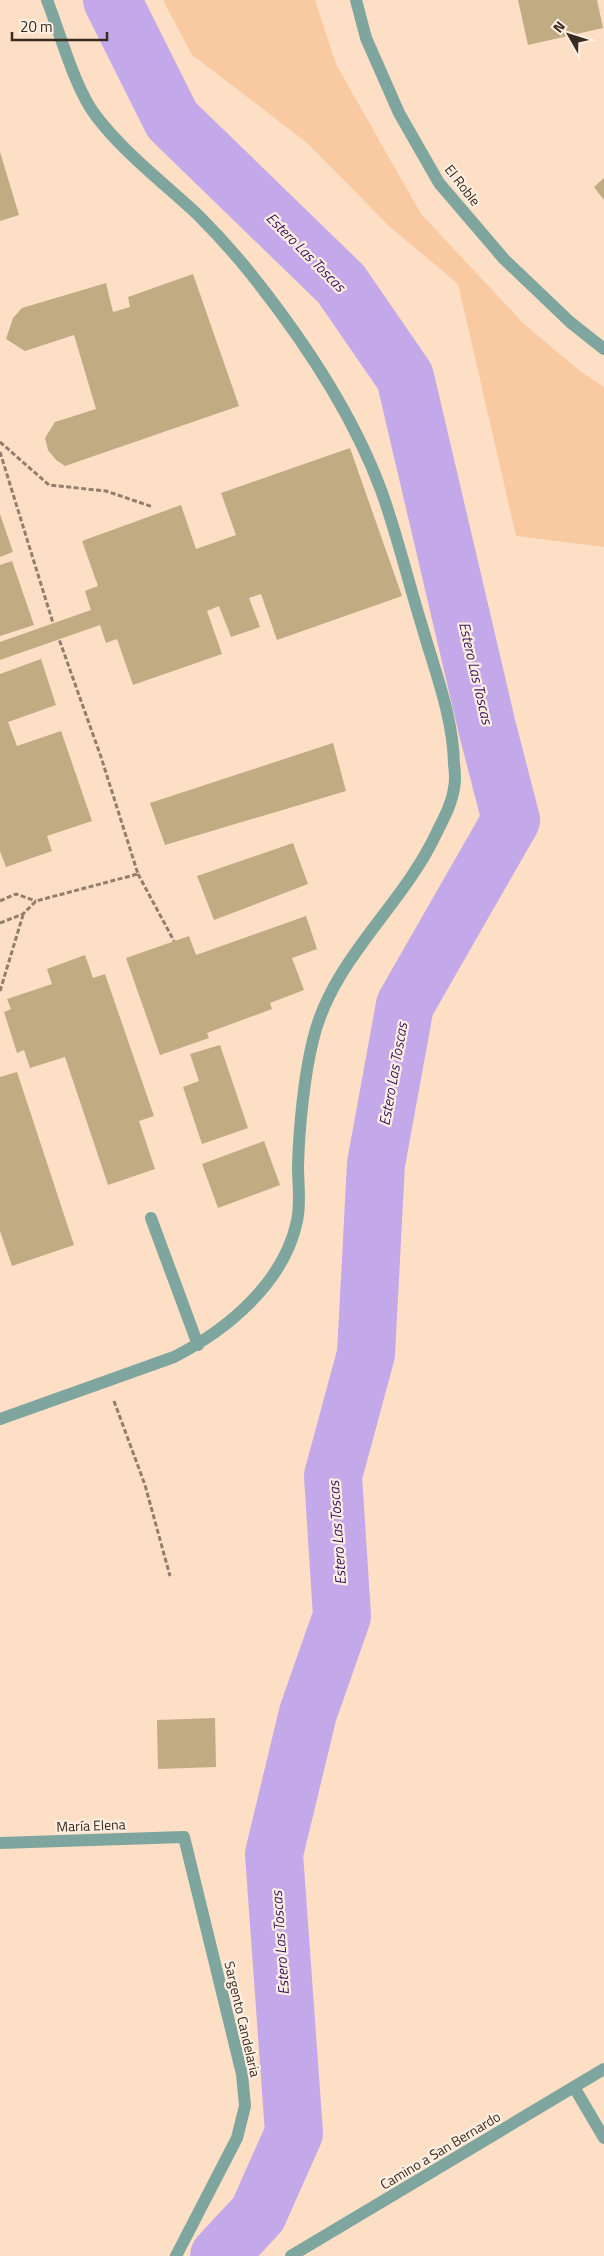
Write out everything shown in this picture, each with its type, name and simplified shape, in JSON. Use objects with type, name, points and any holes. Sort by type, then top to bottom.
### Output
[{"type":"street","points":[[0,1419],[174,1357],[198,1345],[235,1318],[263,1287],[286,1255],[298,1219],[298,1161],[313,1040],[325,1001],[345,967],[400,895],[432,843],[446,814],[455,786],[454,748],[447,709],[381,490],[358,438],[328,385],[282,315],[249,272],[200,217],[144,167],[94,114],[82,92],[48,0]]},
{"type":"street","name":"El Roble","points":[[356,0],[366,38],[399,113],[439,183],[504,259],[570,322],[604,349]]},
{"type":"street","points":[[151,1218],[198,1345]]},
{"type":"street","name":"María Elena","points":[[0,1844],[184,1837]]},
{"type":"street","name":"Sargento Candelaria","points":[[176,2256],[237,2138],[245,2106],[242,2074],[184,1837]]},
{"type":"street","name":"Camino a San Bernardo","points":[[291,2256],[604,2069]]},
{"type":"street","points":[[574,2087],[604,2138]]},
{"type":"path","points":[[0,442],[49,486],[106,491],[153,507]]},
{"type":"path","points":[[0,452],[53,623]]},
{"type":"path","points":[[59,639],[101,757],[138,874],[174,941]]},
{"type":"path","points":[[0,923],[23,914],[36,901],[138,874]]},
{"type":"path","points":[[0,900],[16,894],[36,901]]},
{"type":"path","points":[[0,991],[23,914]]},
{"type":"path","points":[[106,1381],[145,1485],[170,1576]]},
{"type":"shaded area","points":[[163,0],[315,0],[336,64],[421,214],[525,325],[581,372],[604,387],[604,547],[516,536],[458,284],[390,227],[306,142],[192,55]]},
{"type":"building","points":[[518,0],[597,0],[603,28],[528,45]]},
{"type":"building","points":[[0,152],[19,215],[0,221]]},
{"type":"building","points":[[604,178],[604,200],[594,187]]},
{"type":"building","points":[[193,274],[239,406],[65,466],[56,460],[48,450],[45,438],[55,422],[96,409],[74,335],[25,351],[6,339],[13,318],[22,308],[106,283],[113,312],[130,307],[128,297]]},
{"type":"building","points":[[350,448],[402,596],[277,640],[261,594],[249,598],[260,627],[231,637],[219,606],[207,611],[222,654],[133,685],[117,639],[106,643],[100,625],[0,660],[0,642],[91,610],[85,591],[98,586],[82,541],[181,505],[196,549],[236,535],[221,493]]},
{"type":"building","points":[[0,514],[13,552],[0,557]]},
{"type":"building","points":[[12,561],[34,625],[0,636],[0,565]]},
{"type":"building","points":[[41,659],[56,705],[8,722],[17,746],[61,731],[92,821],[47,836],[52,851],[6,867],[0,851],[0,674]]},
{"type":"building","points":[[333,743],[346,791],[165,845],[150,803]]},
{"type":"building","points":[[293,843],[308,884],[214,920],[197,876]]},
{"type":"building","points":[[306,916],[317,949],[292,958],[304,990],[270,1003],[272,1009],[207,1033],[209,1038],[160,1055],[126,958],[189,936],[196,955]]},
{"type":"building","points":[[85,955],[93,978],[105,974],[154,1116],[139,1121],[155,1169],[108,1185],[65,1057],[30,1068],[24,1050],[17,1053],[4,1012],[11,1009],[7,999],[52,984],[47,969]]},
{"type":"building","points":[[220,1045],[248,1128],[202,1144],[183,1087],[199,1081],[190,1054]]},
{"type":"building","points":[[17,1072],[74,1245],[12,1266],[0,1231],[0,1077]]},
{"type":"building","points":[[264,1141],[280,1185],[218,1208],[202,1164]]},
{"type":"building","points":[[215,1718],[216,1767],[158,1769],[157,1720]]},
{"type":"waterway","name":"Estero Las Toscas","points":[[112,0],[172,120],[341,284],[405,377],[487,727],[511,820],[405,1005],[376,1164],[366,1354],[333,1476],[342,1616],[308,1713],[274,1854],[294,2133],[258,2214],[219,2256]]}]
